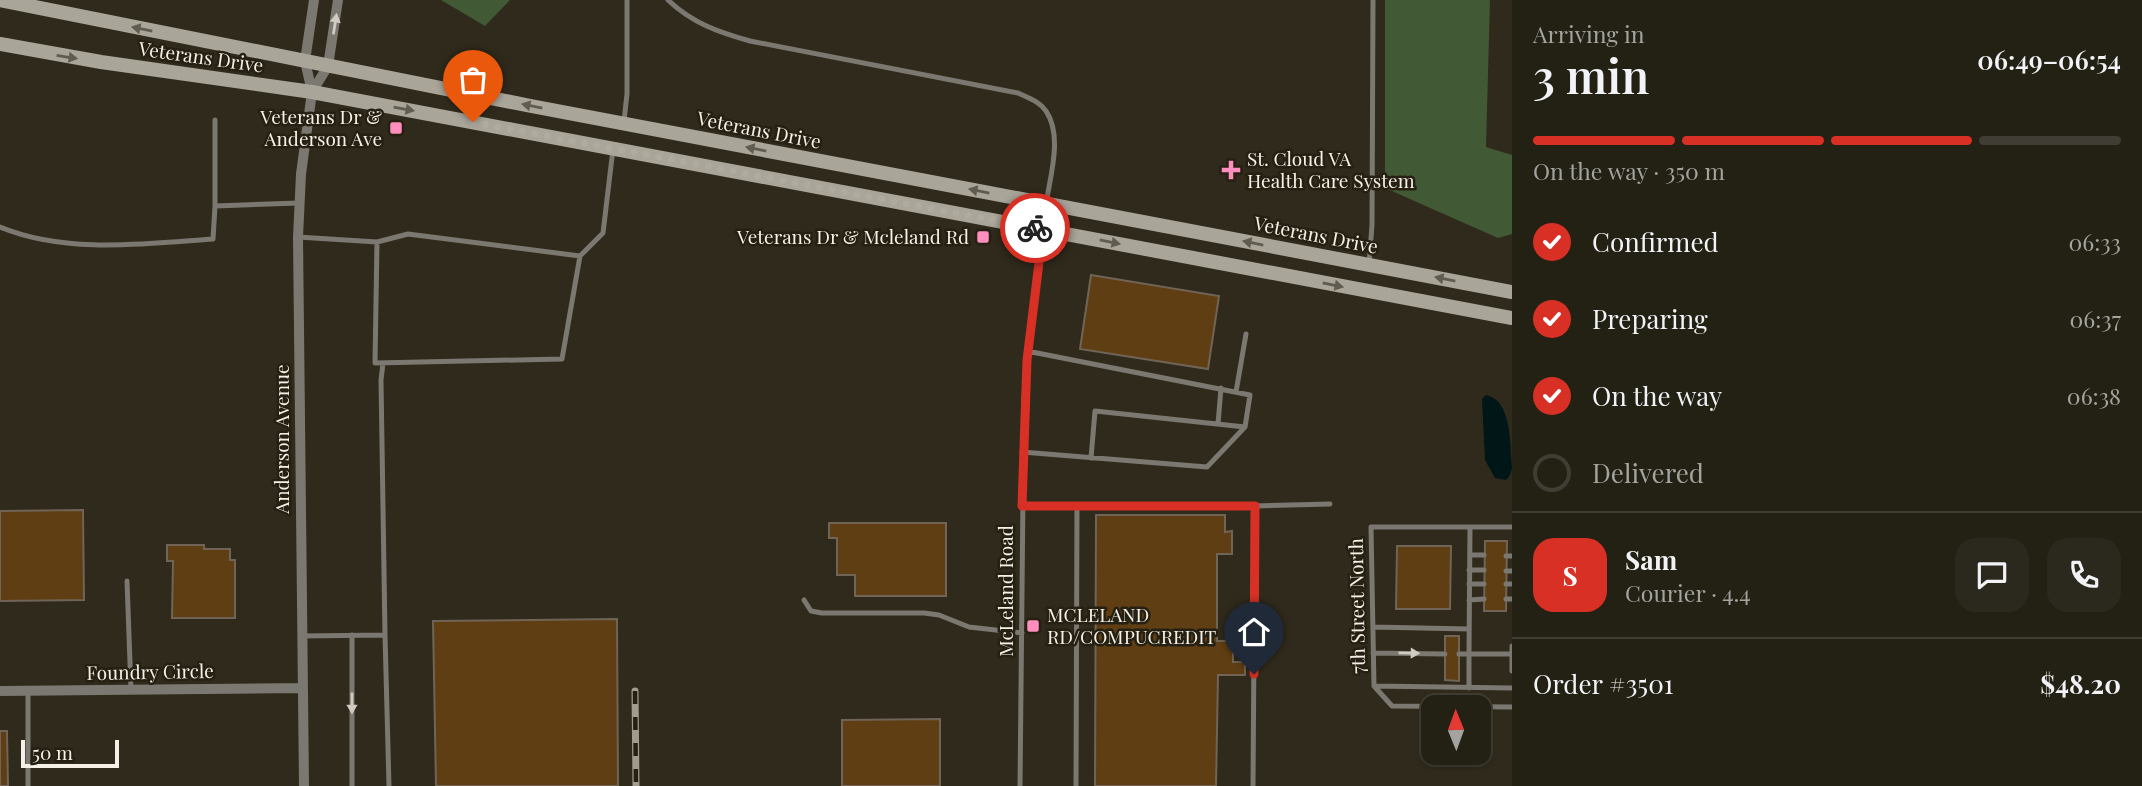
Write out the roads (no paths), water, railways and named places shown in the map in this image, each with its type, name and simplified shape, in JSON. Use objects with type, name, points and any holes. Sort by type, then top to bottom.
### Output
[{"type":"main road","name":"Veterans Drive","points":[[0,0],[624,124],[1512,292]]},
{"type":"main road","name":"Veterans Drive","points":[[0,44],[101,62],[312,92],[1512,318]]},
{"type":"street","name":"Anderson Avenue","points":[[303,786],[298,237],[299,203],[312,92],[305,61],[314,0]]},
{"type":"street","name":"Anderson Avenue","points":[[312,92],[328,66],[338,0]]},
{"type":"street","points":[[1043,230],[1046,204]]},
{"type":"street","name":"Foundry Circle","points":[[0,691],[301,688]]},
{"type":"lane","points":[[624,124],[627,94],[627,0]]},
{"type":"lane","points":[[668,0],[689,18],[728,35],[1018,93],[1035,100],[1046,111],[1054,142],[1046,204]]},
{"type":"lane","points":[[1369,265],[1372,225],[1373,0]]},
{"type":"lane","points":[[0,227],[25,237],[113,246],[213,239],[215,120]]},
{"type":"lane","points":[[376,242],[375,363],[562,359],[580,256],[603,233],[613,148]]},
{"type":"lane","points":[[215,206],[299,203]]},
{"type":"lane","name":"McLeland Road","points":[[1020,786],[1022,452],[1027,351],[1043,230]]},
{"type":"lane","points":[[298,237],[376,242],[408,234],[580,256]]},
{"type":"lane","points":[[1236,392],[1246,334]]},
{"type":"lane","points":[[1022,452],[1207,467],[1245,427],[1250,394],[1027,351]]},
{"type":"lane","points":[[383,363],[389,786]]},
{"type":"lane","points":[[1217,424],[1221,388]]},
{"type":"lane","points":[[1091,458],[1095,411],[1245,427]]},
{"type":"lane","points":[[1022,506],[1330,504]]},
{"type":"lane","points":[[1076,786],[1077,506]]},
{"type":"lane","points":[[1253,786],[1255,506]]},
{"type":"lane","name":"7th Street North","points":[[1512,527],[1371,527],[1374,686],[1512,688]]},
{"type":"lane","points":[[1469,688],[1470,527]]},
{"type":"lane","points":[[1470,555],[1485,555]]},
{"type":"lane","points":[[1469,570],[1484,570]]},
{"type":"lane","points":[[127,581],[131,690]]},
{"type":"lane","points":[[1469,584],[1484,584]]},
{"type":"lane","points":[[1469,600],[1484,599]]},
{"type":"lane","points":[[804,600],[811,611],[822,613],[924,613],[939,615],[969,626],[1022,633]]},
{"type":"lane","points":[[1373,627],[1469,629]]},
{"type":"lane","points":[[352,635],[352,786]]},
{"type":"lane","points":[[301,636],[385,635]]},
{"type":"lane","points":[[1512,646],[1512,671]]},
{"type":"lane","points":[[1373,653],[1445,654]]},
{"type":"lane","points":[[1459,654],[1512,654]]},
{"type":"lane","points":[[1374,686],[1392,706],[1512,707]]},
{"type":"lane","points":[[28,690],[29,786]]},
{"type":"railway","points":[[635,691],[636,786]]},
{"type":"place","name":"Veterans Dr & Anderson Ave","points":[[396,128]]},
{"type":"place","name":"St. Cloud VA Health Care System","points":[[1231,170]]},
{"type":"place","name":"Veterans Dr & Mcleland Rd","points":[[983,237]]},
{"type":"place","name":"MCLELAND RD/COMPUCREDIT","points":[[1033,626]]}]
